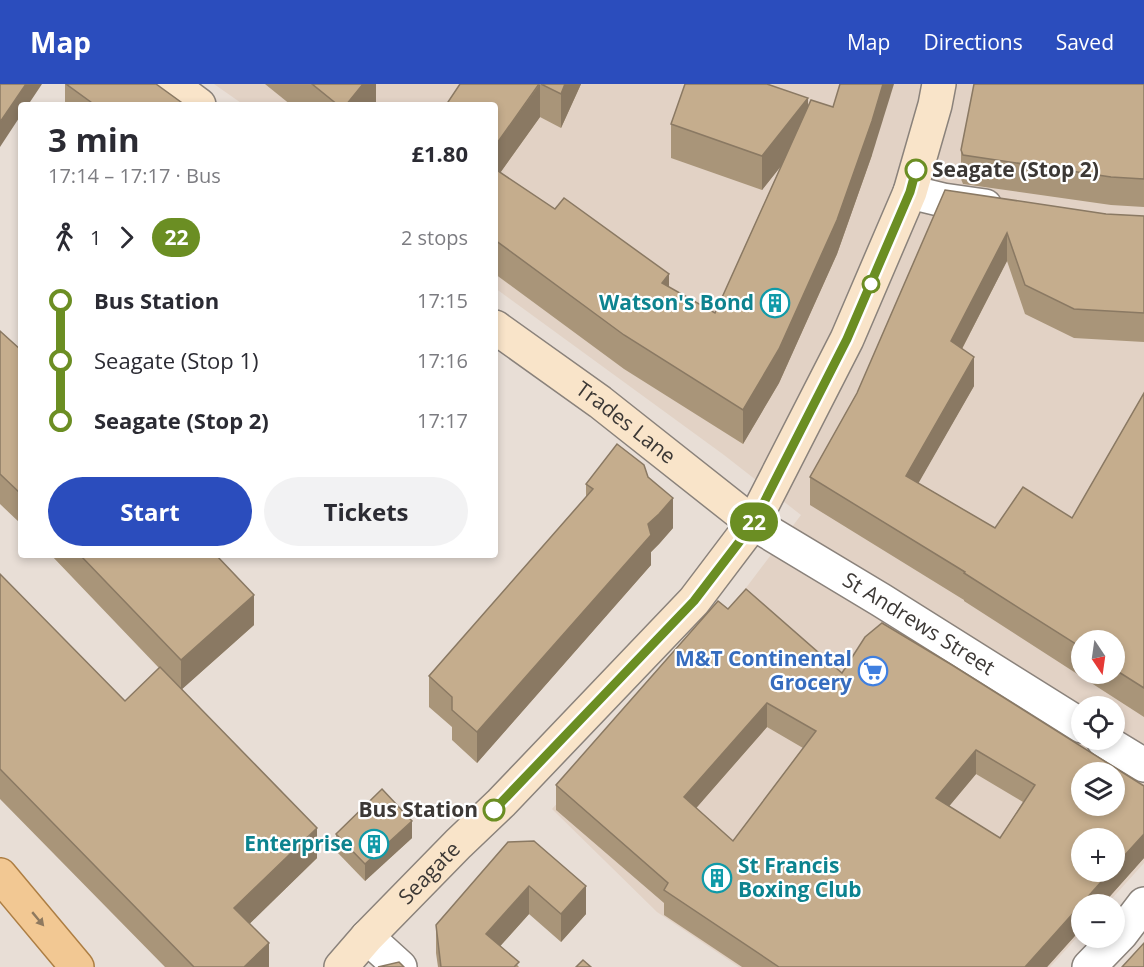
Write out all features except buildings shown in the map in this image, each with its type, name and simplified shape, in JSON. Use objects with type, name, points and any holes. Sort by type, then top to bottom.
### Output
[{"type":"main road","points":[[0,875],[77,967]]},
{"type":"street","points":[[171,84],[195,102]]},
{"type":"street","name":"Seagate","points":[[341,967],[367,937],[458,843],[501,803],[694,601],[753,524],[847,339],[910,192],[939,84]]},
{"type":"street","points":[[910,192],[943,200],[1009,210]]},
{"type":"street","name":"Trades Lane","points":[[498,329],[600,402],[753,524]]},
{"type":"street","name":"St Andrews Street","points":[[753,524],[881,600],[1071,719]]},
{"type":"street","points":[[1119,750],[1144,765]]},
{"type":"street","points":[[1089,967],[1132,931],[1144,904]]},
{"type":"street","points":[[367,937],[400,967]]},
{"type":"shaded area","points":[[214,84],[1144,84],[1144,863],[1116,894],[1071,894],[1071,944],[1050,967],[739,967],[657,912],[552,809],[721,621],[801,515],[724,455],[498,290],[498,102],[240,102]]},
{"type":"bus line","name":"22","points":[[494,810],[694,601],[753,524],[847,339],[910,192],[916,170]]},
{"type":"place","name":"Seagate (Stop 2)","points":[[916,170]]},
{"type":"place","name":"Watson's Bond","points":[[775,303]]},
{"type":"place","name":"M&T Continental Grocery","points":[[873,671]]},
{"type":"place","name":"Bus Station","points":[[494,810]]},
{"type":"place","name":"Enterprise","points":[[374,844]]},
{"type":"place","name":"St Francis Boxing Club","points":[[717,878]]}]
